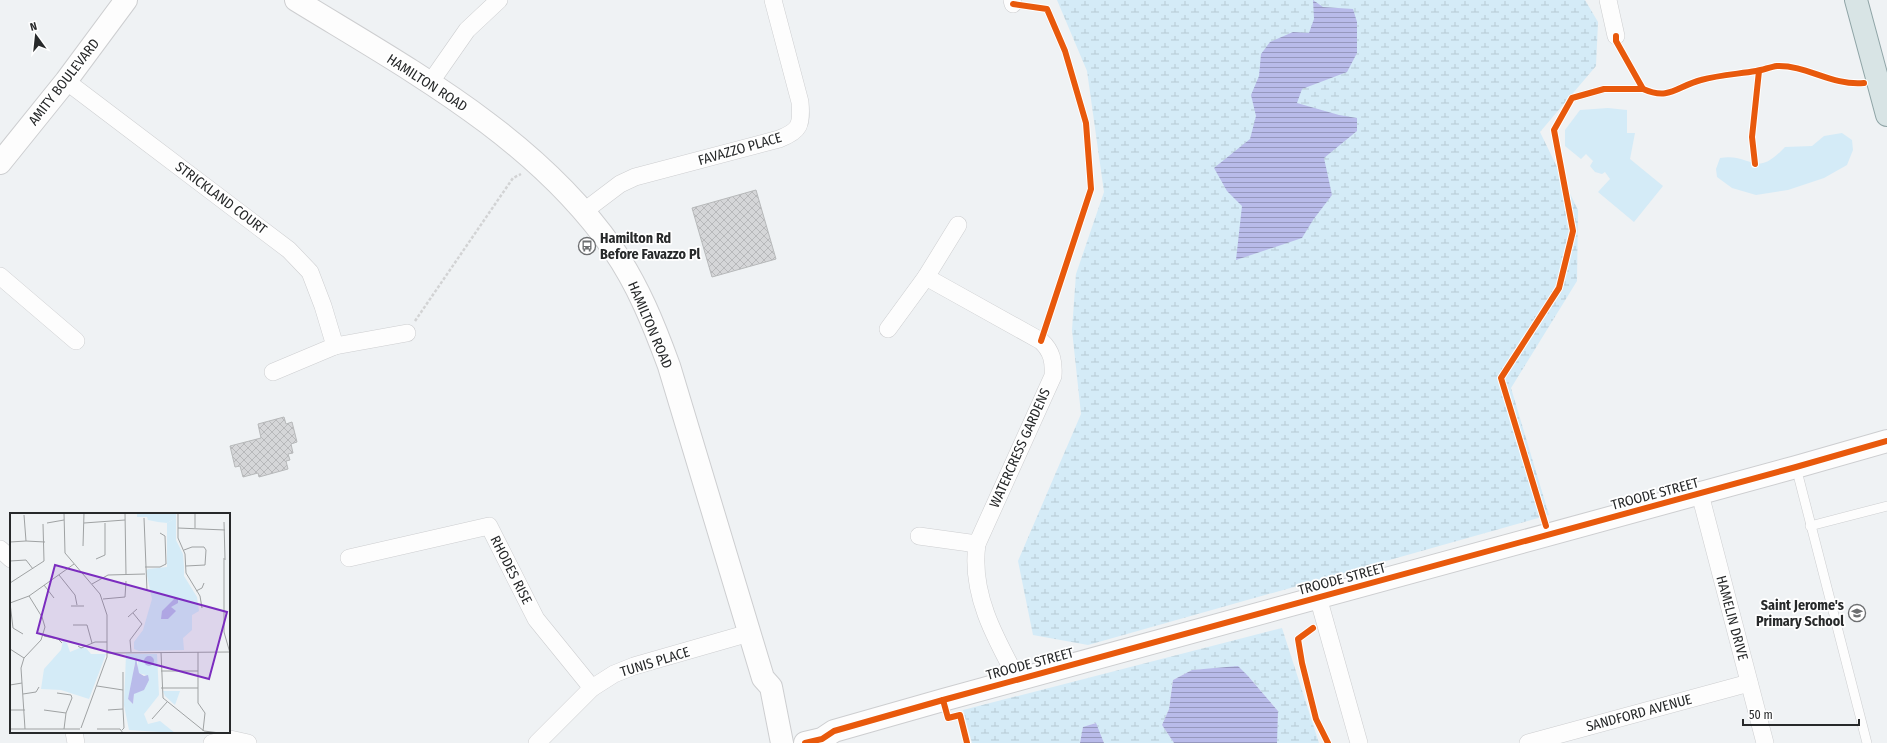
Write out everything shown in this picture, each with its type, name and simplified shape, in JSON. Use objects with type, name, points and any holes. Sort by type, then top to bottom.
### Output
[{"type":"main road","points":[[1856,0],[1887,115]]},
{"type":"street","name":"AMITY BOULEVARD","points":[[0,163],[66,81],[126,0]]},
{"type":"street","name":"HAMILTON ROAD","points":[[296,0],[430,82],[474,113],[539,165],[583,212],[613,249],[630,278],[656,332],[669,366],[763,678],[759,689],[776,741]]},
{"type":"street","points":[[430,82],[467,30],[499,0]]},
{"type":"street","name":"FAVAZZO PLACE","points":[[583,212],[620,184],[635,178],[779,139],[791,134],[797,129],[801,120],[800,102],[773,0]]},
{"type":"street","points":[[1608,0],[1616,36]]},
{"type":"street","name":"STRICKLAND COURT","points":[[66,81],[289,250],[310,272],[323,306],[335,346]]},
{"type":"street","points":[[888,329],[926,277],[958,225]]},
{"type":"street","points":[[0,276],[76,341]]},
{"type":"street","name":"WATERCRESS GARDENS","points":[[926,277],[1041,341],[1048,348],[1052,357],[1054,367],[1053,376],[977,544],[975,560],[982,604],[1018,680]]},
{"type":"street","points":[[273,372],[335,346],[407,333]]},
{"type":"street","name":"TROODE STREET","points":[[805,743],[822,738],[834,731],[1318,597],[1796,468],[1887,441]]},
{"type":"street","name":"HAMELIN DRIVE","points":[[1700,494],[1765,743]]},
{"type":"street","name":"RHODES RISE","points":[[349,558],[489,526],[536,618],[592,688]]},
{"type":"street","points":[[919,536],[977,544]]},
{"type":"street","points":[[0,549],[10,558]]},
{"type":"street","points":[[1318,597],[1359,743]]},
{"type":"street","name":"TUNIS PLACE","points":[[537,743],[592,688],[614,674],[634,666],[749,633]]},
{"type":"street","name":"SANDFORD AVENUE","points":[[1528,743],[1749,683]]},
{"type":"street","name":"TROODE STREET","points":[[776,741],[819,729],[834,731]]},
{"type":"street","points":[[74,733],[76,743]]},
{"type":"street","points":[[212,743],[230,739],[248,743]]},
{"type":"lane","points":[[1796,468],[1867,743]]},
{"type":"lane","points":[[1810,526],[1887,506]]},
{"type":"path","points":[[407,333],[513,178],[523,174]]},
{"type":"green space","points":[[1057,0],[1585,0],[1598,22],[1596,66],[1540,132],[1578,210],[1577,281],[1511,388],[1549,515],[1088,645],[1033,635],[1018,561],[1081,414],[1072,330],[1076,274],[1104,192],[1087,71]]},
{"type":"green space","points":[[1608,108],[1627,110],[1627,133],[1635,133],[1630,159],[1663,186],[1634,222],[1598,192],[1610,179],[1605,172],[1602,174],[1595,172],[1590,166],[1593,161],[1586,154],[1581,159],[1565,146],[1565,130],[1580,110]]},
{"type":"green space","points":[[1842,133],[1852,140],[1853,150],[1847,165],[1824,178],[1788,190],[1756,195],[1732,188],[1717,177],[1716,169],[1720,158],[1731,157],[1760,164],[1775,157],[1785,147],[1812,146],[1824,136]]},
{"type":"green space","points":[[1282,628],[1319,743],[1276,743],[1278,711],[1248,676],[1205,669],[1192,670],[1173,680],[1169,709],[1162,725],[1174,743],[1104,743],[1095,723],[1083,728],[1080,743],[972,743],[963,710]]},
{"type":"water","points":[[1313,0],[1323,7],[1353,9],[1357,22],[1357,53],[1347,72],[1302,89],[1297,103],[1339,115],[1357,118],[1357,131],[1324,158],[1332,195],[1313,220],[1302,238],[1236,260],[1242,206],[1227,191],[1214,168],[1250,139],[1256,116],[1251,95],[1259,76],[1261,54],[1270,42],[1293,32],[1309,33],[1314,19]]},
{"type":"water","points":[[1238,666],[1278,711],[1277,743],[1174,743],[1162,725],[1169,709],[1173,680],[1192,670]]},
{"type":"water","points":[[1096,723],[1104,743],[1080,743],[1083,727]]},
{"type":"building","points":[[756,190],[776,259],[712,277],[692,208]]},
{"type":"building","points":[[284,417],[286,424],[292,422],[297,442],[291,444],[293,453],[288,454],[290,460],[286,461],[288,469],[259,477],[258,473],[243,477],[240,466],[235,467],[230,446],[261,438],[258,424]]},
{"type":"cycle path","points":[[1013,4],[1047,9],[1065,51],[1086,123],[1091,189],[1041,341]]},
{"type":"cycle path","points":[[1546,526],[1501,378],[1559,288],[1573,231],[1554,130],[1572,98],[1604,89],[1643,89],[1616,41],[1616,36]]},
{"type":"cycle path","points":[[1643,89],[1660,94],[1667,93],[1708,78],[1759,71],[1777,66],[1799,69],[1830,79],[1852,83],[1864,83]]},
{"type":"cycle path","points":[[1755,164],[1752,137],[1759,71]]},
{"type":"cycle path","points":[[805,743],[822,739],[834,731],[943,700],[1887,441]]},
{"type":"cycle path","points":[[1313,628],[1298,639],[1302,663],[1316,719],[1328,743]]},
{"type":"cycle path","points":[[943,700],[948,718],[960,715],[967,743]]},
{"type":"place","name":"Hamilton Rd Before Favazzo Pl","points":[[587,246]]},
{"type":"place","name":"Saint Jerome's Primary School","points":[[1857,613]]}]
